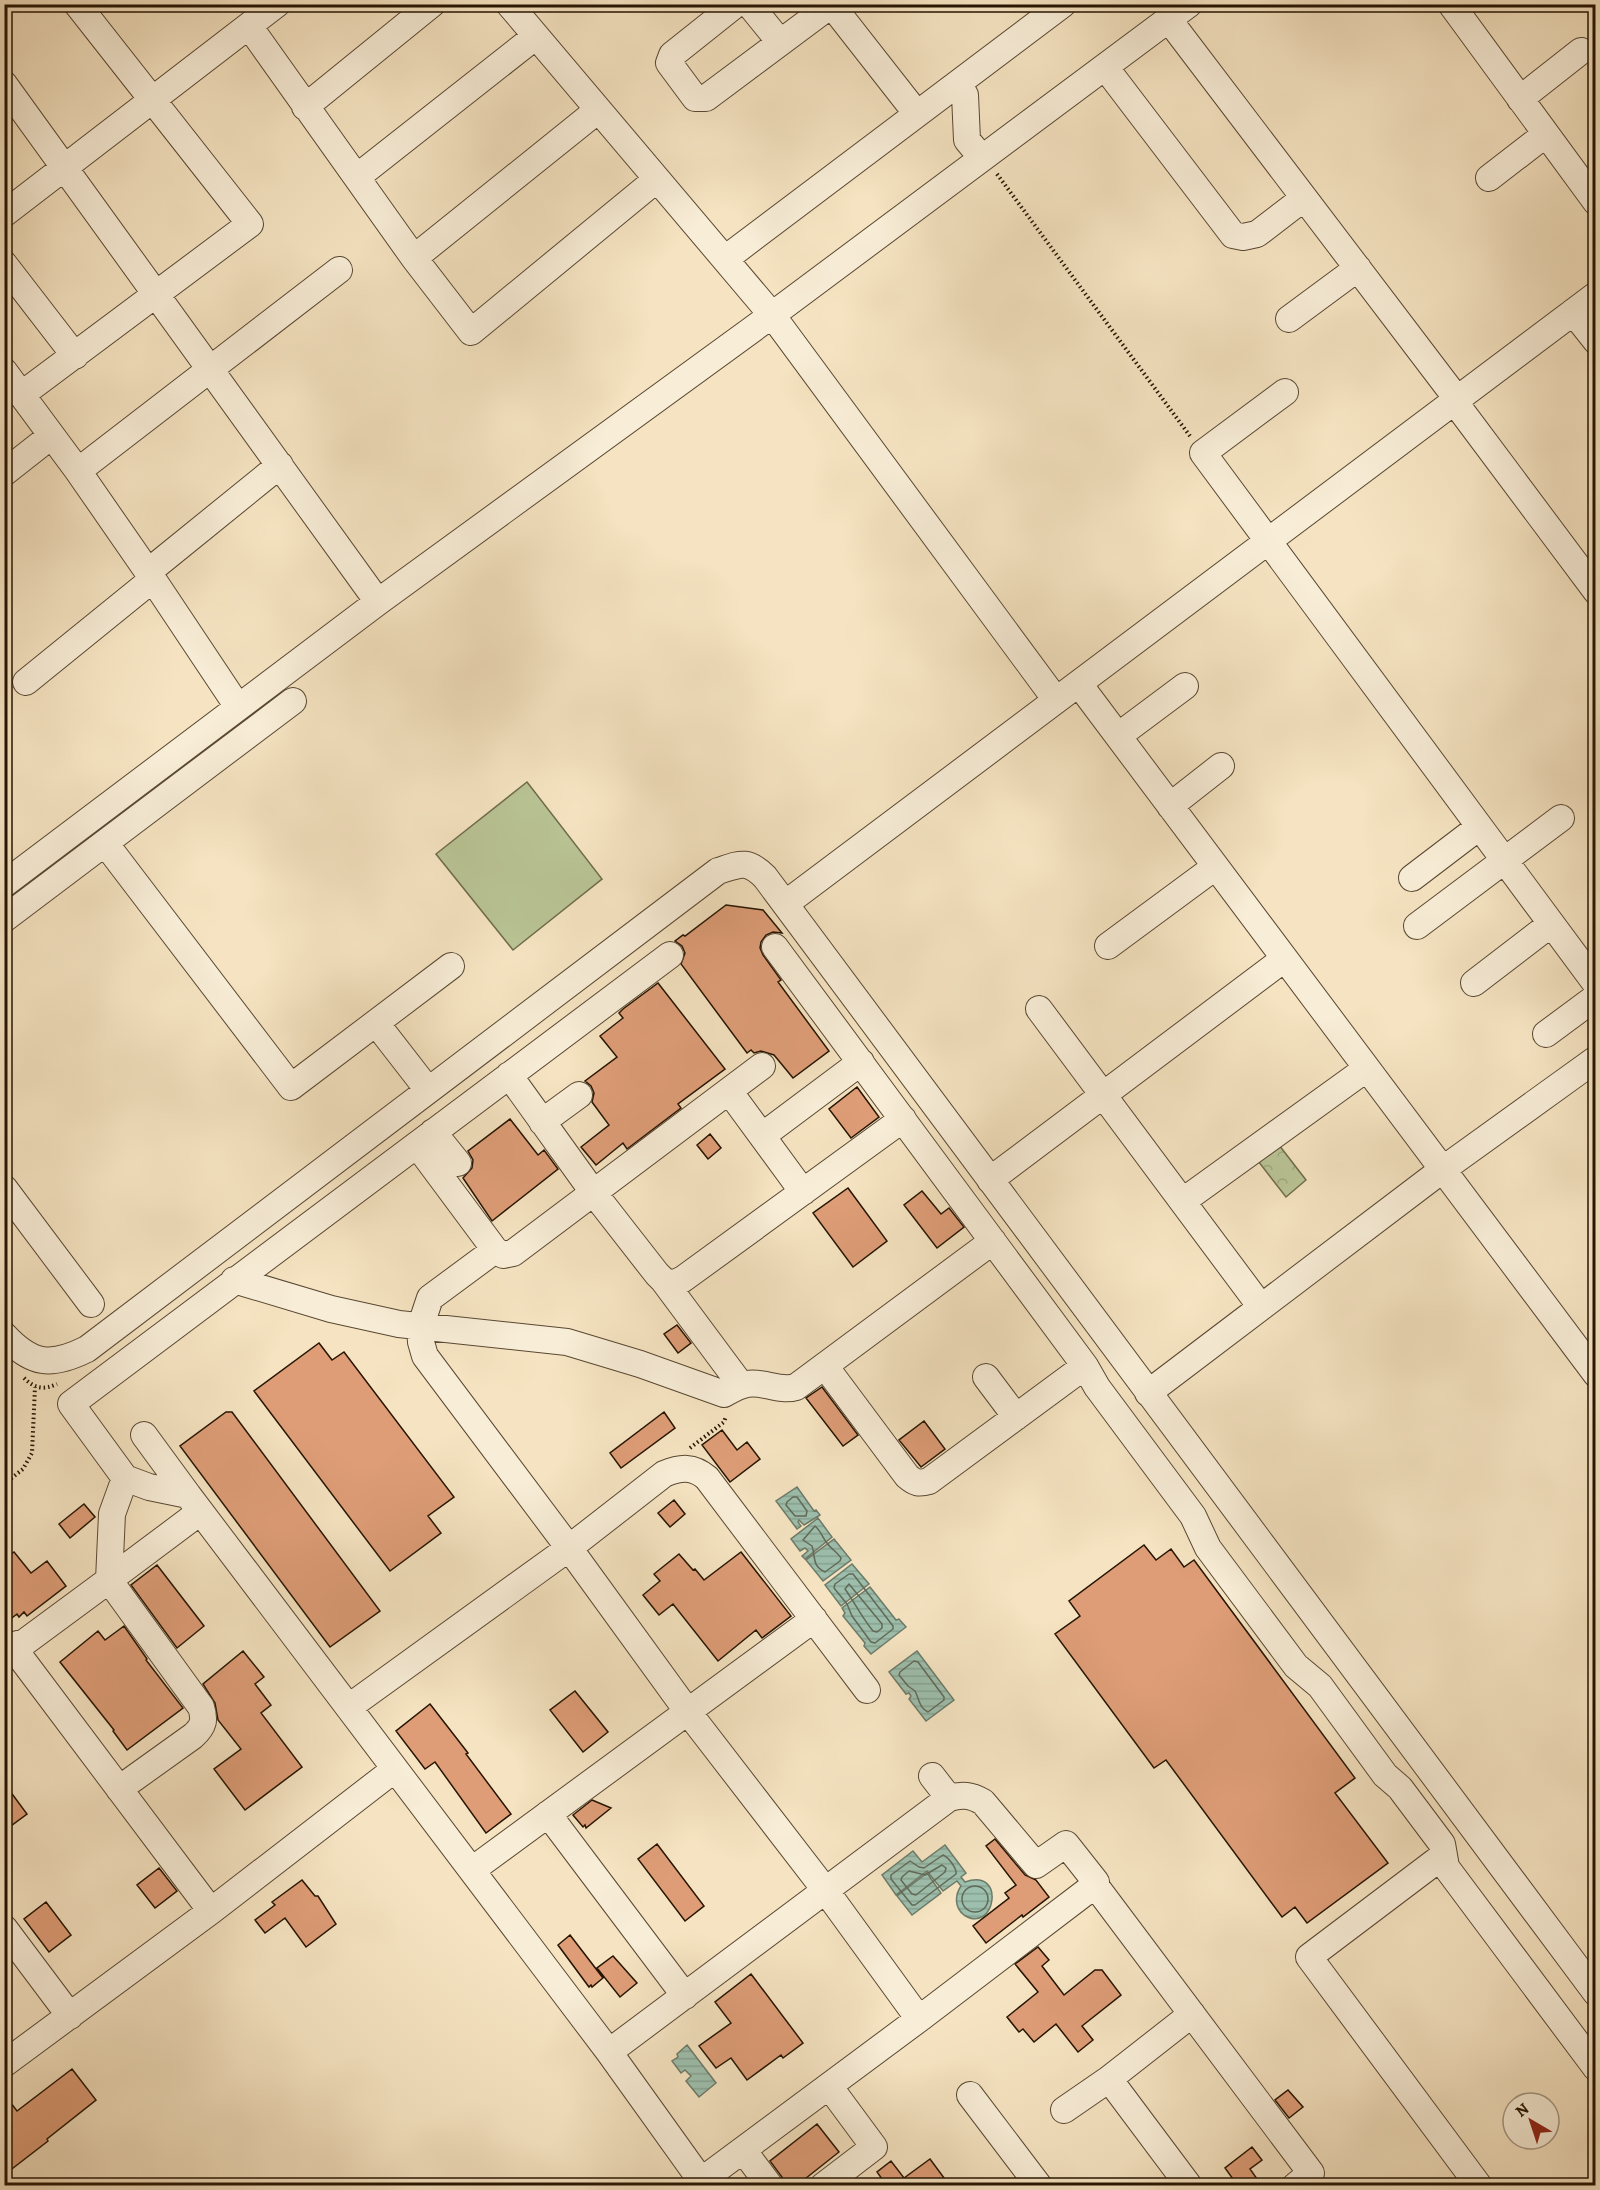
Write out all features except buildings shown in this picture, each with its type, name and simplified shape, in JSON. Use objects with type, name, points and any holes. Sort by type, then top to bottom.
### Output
[{"type":"street","points":[[21,395],[250,224],[77,4]]},
{"type":"street","points":[[4,214],[277,4]]},
{"type":"street","points":[[305,107],[432,4]]},
{"type":"street","points":[[509,4],[772,315],[1056,700]]},
{"type":"street","points":[[736,4],[672,55],[669,63],[695,98],[706,98],[828,7],[834,8],[917,114]]},
{"type":"street","points":[[749,4],[780,42]]},
{"type":"street","points":[[725,259],[1063,4]]},
{"type":"street","points":[[4,884],[378,602],[772,315],[1189,4]]},
{"type":"street","points":[[1450,4],[1596,202]]},
{"type":"street","points":[[1168,20],[1358,268],[1596,591]]},
{"type":"street","points":[[249,26],[414,258],[471,332],[657,179]]},
{"type":"street","points":[[357,177],[536,36]]},
{"type":"street","points":[[1520,99],[1581,51]]},
{"type":"street","points":[[1105,67],[1233,235],[1243,237],[1257,234],[1304,198]]},
{"type":"street","points":[[4,84],[378,602]]},
{"type":"street","points":[[958,84],[965,95],[967,140],[983,158]]},
{"type":"street","points":[[414,258],[598,110]]},
{"type":"street","points":[[1490,178],[1546,134]]},
{"type":"street","points":[[4,264],[75,356]]},
{"type":"street","points":[[1289,319],[1358,268]]},
{"type":"street","points":[[78,471],[339,270]]},
{"type":"street","points":[[785,904],[1596,295]]},
{"type":"street","points":[[1573,312],[1596,341]]},
{"type":"street","points":[[4,371],[78,471],[238,707]]},
{"type":"street","points":[[1285,392],[1203,453],[1596,984]]},
{"type":"street","points":[[4,473],[51,436]]},
{"type":"street","points":[[26,682],[280,465]]},
{"type":"street","points":[[1078,684],[1596,1374]]},
{"type":"street","points":[[1118,736],[1185,686]]},
{"type":"street","points":[[4,919],[293,700]]},
{"type":"street","points":[[1170,806],[1221,766]]},
{"type":"street","points":[[1417,926],[1561,818]]},
{"type":"street","points":[[1412,878],[1479,827]]},
{"type":"street","points":[[105,843],[291,1087],[451,966]]},
{"type":"street","points":[[4,1335],[17,1349],[32,1358],[67,1359],[87,1350],[718,871],[739,865],[754,866],[765,877],[1596,1993]]},
{"type":"street","points":[[1107,946],[1215,867]]},
{"type":"street","points":[[1474,983],[1551,924]]},
{"type":"street","points":[[775,947],[1085,1366],[1097,1387],[1193,1516],[1208,1548],[1296,1666],[1320,1686],[1385,1775],[1400,1788],[1442,1844],[1446,1867],[1596,2068]]},
{"type":"street","points":[[194,1504],[125,1478],[71,1404],[670,955]]},
{"type":"street","points":[[990,1180],[1284,959]]},
{"type":"street","points":[[1546,1034],[1596,997]]},
{"type":"street","points":[[1039,1009],[1261,1307]]},
{"type":"street","points":[[376,1023],[428,1090]]},
{"type":"street","points":[[1148,1393],[1442,1170],[1596,1059]]},
{"type":"street","points":[[762,1136],[861,1062]]},
{"type":"street","points":[[425,1138],[495,1250],[503,1255],[513,1253],[762,1066]]},
{"type":"street","points":[[1183,1201],[1366,1070]]},
{"type":"street","points":[[508,1075],[594,1192],[663,1280],[737,1388]]},
{"type":"street","points":[[729,1091],[803,1192]]},
{"type":"street","points":[[543,1122],[579,1095]]},
{"type":"street","points":[[663,1280],[673,1284],[683,1279],[903,1119]]},
{"type":"street","points":[[425,1138],[458,1163]]},
{"type":"street","points":[[4,1188],[91,1304]]},
{"type":"street","points":[[234,1280],[331,1309],[420,1328],[567,1342],[640,1364],[724,1394],[756,1383],[787,1390],[796,1387],[993,1241]]},
{"type":"street","points":[[495,1250],[430,1298],[420,1328],[425,1356],[688,1712],[826,1891],[919,2019]]},
{"type":"street","points":[[825,1366],[907,1476],[920,1484],[929,1481],[1085,1366]]},
{"type":"street","points":[[986,1377],[1016,1417]]},
{"type":"street","points":[[144,1435],[609,2052],[703,2183],[743,2150],[1095,1885]]},
{"type":"street","points":[[349,1707],[568,1548],[664,1474],[675,1469],[698,1470],[707,1478],[867,1690]]},
{"type":"street","points":[[120,1789],[193,1736],[201,1728],[205,1719],[201,1707],[109,1580],[112,1514],[125,1478]]},
{"type":"street","points":[[194,1504],[109,1580],[25,1642],[8,1647],[120,1789],[211,1911]]},
{"type":"street","points":[[472,1870],[814,1618]]},
{"type":"street","points":[[4,2064],[211,1911],[395,1769]]},
{"type":"street","points":[[932,1776],[949,1798]]},
{"type":"street","points":[[609,2052],[949,1798],[959,1795],[971,1796],[983,1802],[1036,1865],[1066,1844],[1311,2173],[1295,2186]]},
{"type":"street","points":[[549,1814],[685,1996]]},
{"type":"street","points":[[1444,1855],[1309,1957],[1479,2186]]},
{"type":"street","points":[[4,1928],[70,2016]]},
{"type":"street","points":[[1064,2110],[1109,2079],[1192,2014]]},
{"type":"street","points":[[1109,2079],[1189,2186]]},
{"type":"street","points":[[823,2186],[850,2178],[874,2147],[828,2086]]},
{"type":"street","points":[[970,2095],[1039,2186]]},
{"type":"street","points":[[743,2150],[770,2186]]},
{"type":"path","points":[[983,158],[1203,453]]},
{"type":"path","points":[[4,1484],[24,1469],[32,1453],[34,1387]]},
{"type":"path","points":[[675,1469],[677,1457],[724,1422],[737,1388]]},
{"type":"green space","points":[[527,782],[602,879],[513,950],[436,854]]},
{"type":"green space","points":[[1279,1145],[1306,1180],[1286,1197],[1258,1161]]},
{"type":"water","points":[[797,1487],[814,1511],[816,1510],[820,1515],[804,1525],[799,1520],[801,1526],[797,1529],[776,1501]]},
{"type":"water","points":[[818,1518],[832,1537],[805,1559],[802,1556],[808,1551],[805,1548],[800,1551],[791,1539]]},
{"type":"water","points":[[834,1539],[851,1560],[823,1581],[806,1560]]},
{"type":"water","points":[[852,1564],[869,1584],[841,1606],[825,1585]]},
{"type":"water","points":[[870,1587],[896,1620],[899,1619],[906,1627],[871,1654],[843,1616],[845,1613],[842,1608]]},
{"type":"water","points":[[917,1651],[954,1700],[926,1721],[909,1699],[911,1696],[909,1693],[906,1694],[889,1672]]},
{"type":"water","points":[[945,1845],[966,1873],[961,1877],[965,1882],[978,1880],[987,1884],[991,1891],[992,1900],[983,1916],[975,1919],[964,1915],[958,1908],[956,1901],[961,1886],[957,1881],[943,1891],[927,1871],[896,1895],[882,1875],[913,1851],[922,1862]]},
{"type":"water","points":[[927,1873],[941,1893],[912,1915],[897,1896]]},
{"type":"water","points":[[687,2045],[716,2083],[699,2097],[686,2081],[691,2076],[685,2070],[681,2073],[672,2061]]}]
